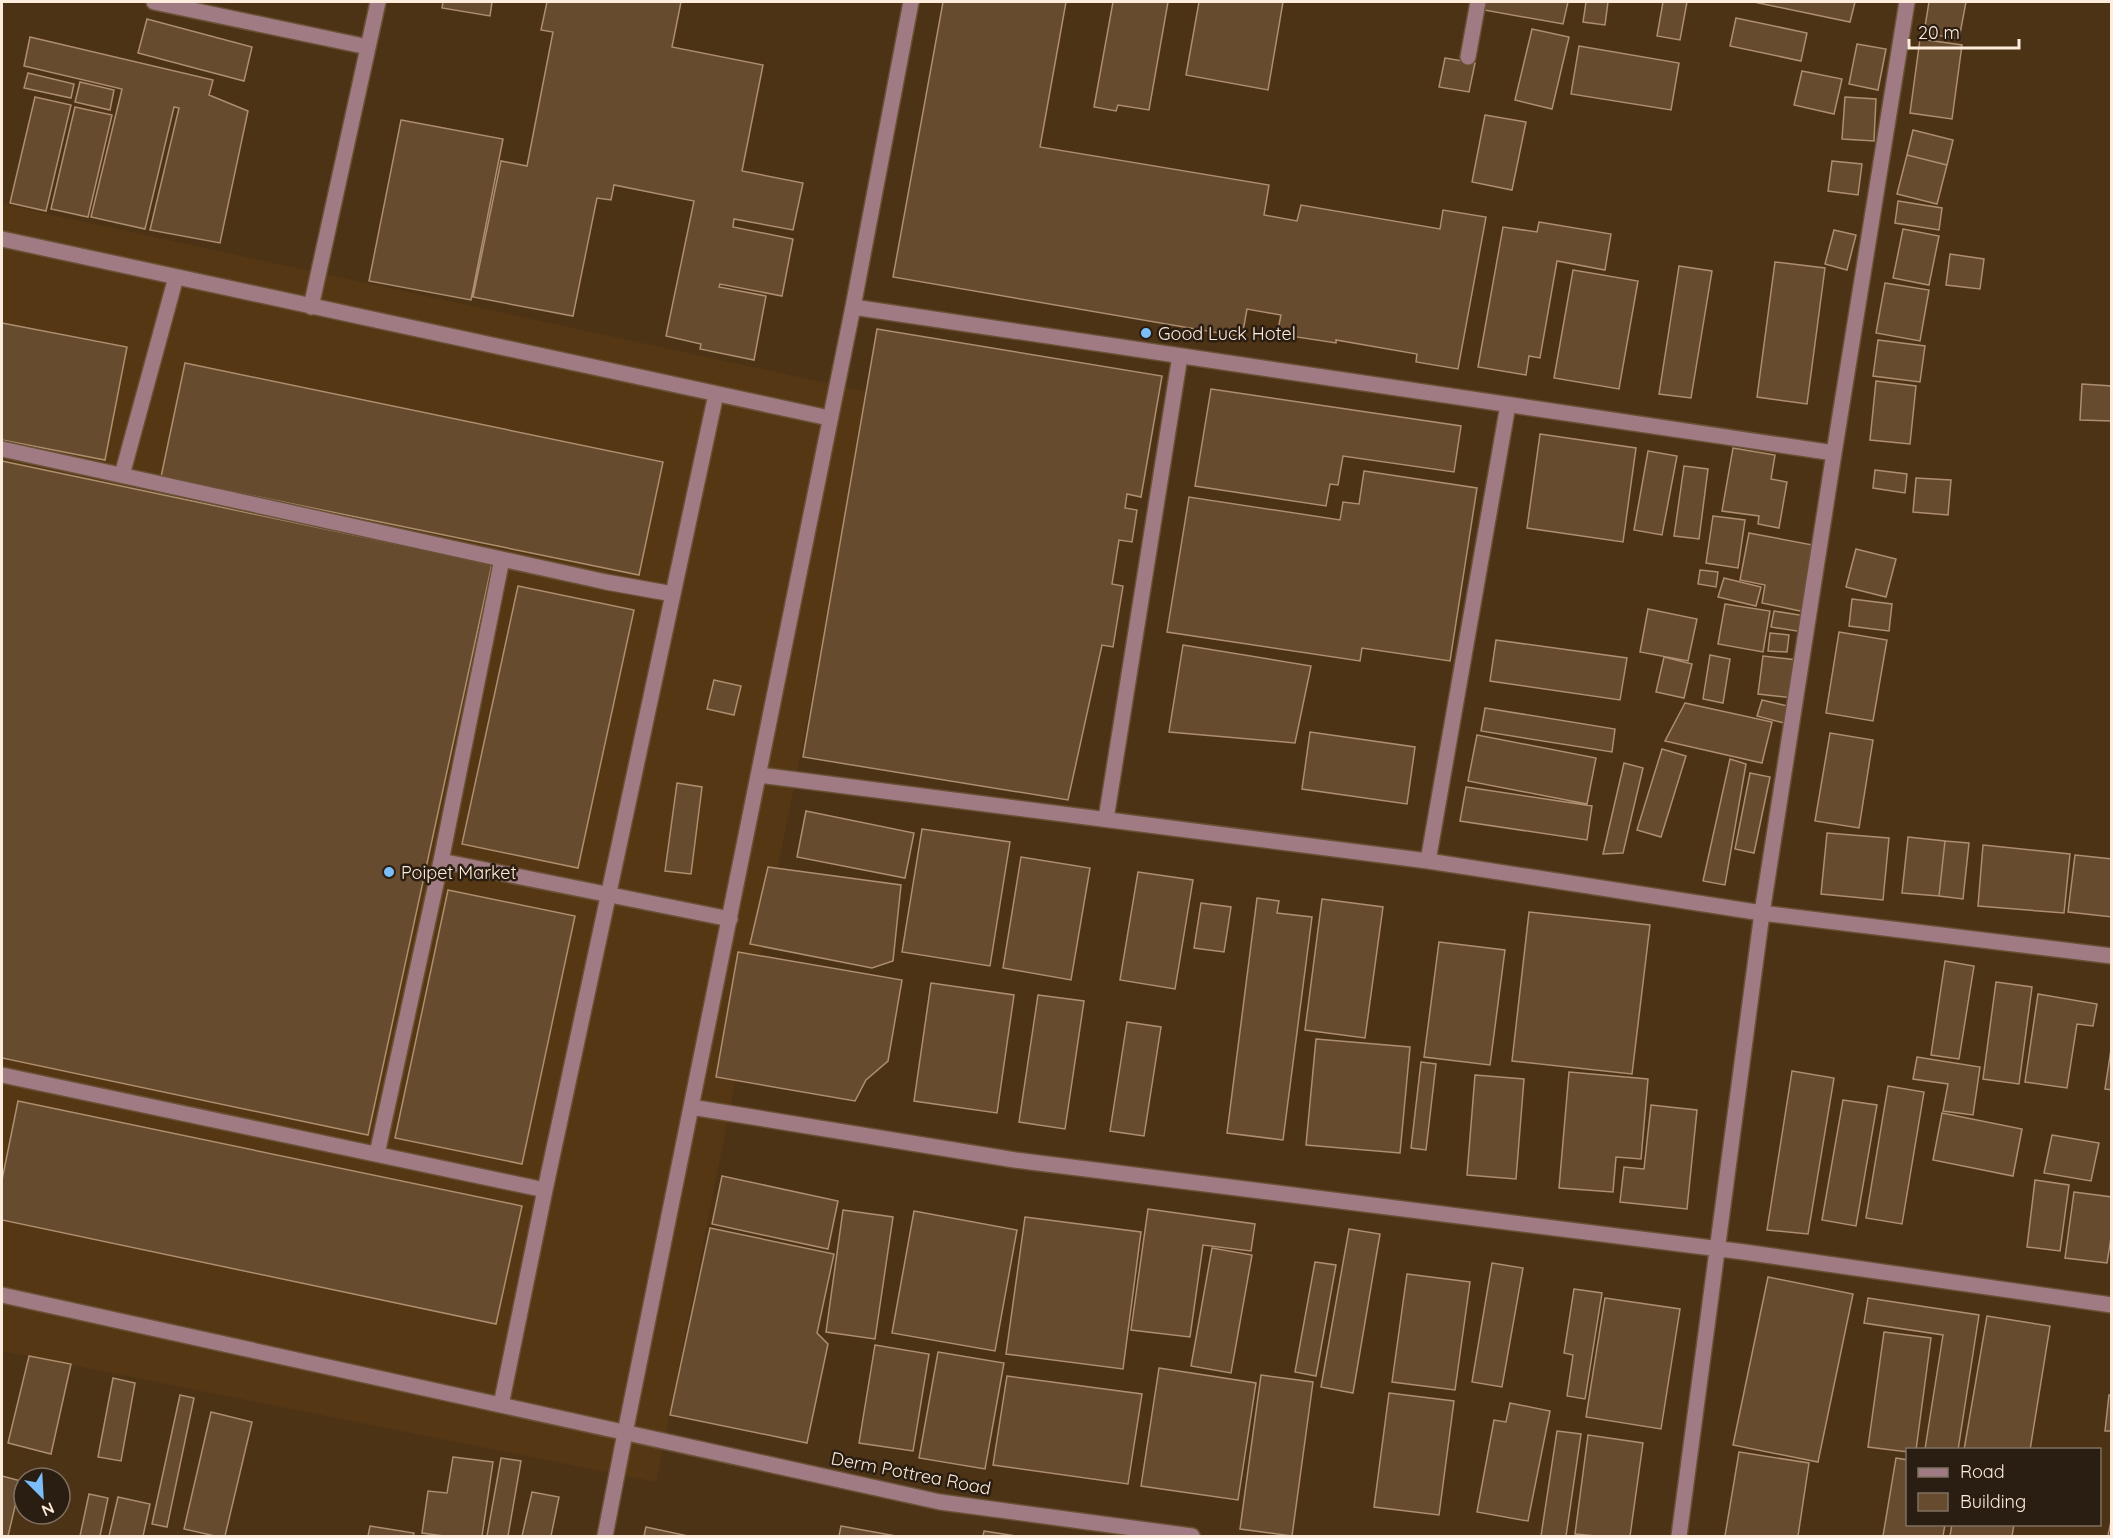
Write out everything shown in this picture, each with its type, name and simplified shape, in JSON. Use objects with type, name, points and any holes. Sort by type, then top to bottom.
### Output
[{"type":"street","points":[[154,2],[368,47]]},
{"type":"street","points":[[311,306],[378,2]]},
{"type":"street","points":[[605,1536],[853,307],[911,2]]},
{"type":"street","points":[[1468,57],[1478,2]]},
{"type":"street","points":[[1679,1536],[1762,913],[1907,2]]},
{"type":"street","points":[[2,239],[829,418]]},
{"type":"street","points":[[122,475],[176,277]]},
{"type":"street","points":[[853,307],[1834,453]]},
{"type":"street","points":[[1106,819],[1180,356]]},
{"type":"street","points":[[501,1405],[716,394]]},
{"type":"street","points":[[1428,861],[1508,405]]},
{"type":"street","points":[[2,449],[606,582],[673,594]]},
{"type":"street","points":[[377,1154],[441,861],[502,559]]},
{"type":"street","points":[[759,775],[1428,861],[1762,913],[2112,956]]},
{"type":"street","points":[[441,861],[730,918]]},
{"type":"street","points":[[2,1075],[546,1190]]},
{"type":"street","points":[[691,1107],[1015,1160],[1718,1249],[2112,1305]]},
{"type":"street","name":"Derm Pottrea Road","points":[[2,1295],[940,1502],[1192,1536]]},
{"type":"shaded area","name":"Poipet Market","points":[[2,204],[872,393],[656,1482],[2,1351]]},
{"type":"building","points":[[443,2],[492,2],[490,16],[442,8]]},
{"type":"building","points":[[547,2],[681,2],[672,47],[763,65],[742,171],[803,183],[793,230],[734,219],[733,227],[793,239],[782,296],[720,284],[719,287],[766,296],[754,360],[700,349],[701,344],[666,336],[694,201],[614,185],[611,200],[597,198],[573,316],[473,297],[501,161],[527,166],[553,32],[541,30]]},
{"type":"building","points":[[943,2],[1066,2],[1040,147],[1269,185],[1264,215],[1297,221],[1301,205],[1440,229],[1443,210],[1486,217],[1458,369],[1416,362],[1417,354],[1336,340],[1336,343],[1277,334],[1281,315],[1247,309],[1242,337],[893,277]]},
{"type":"building","points":[[1113,2],[1168,2],[1149,110],[1118,105],[1116,111],[1094,107]]},
{"type":"building","points":[[1199,2],[1283,2],[1268,90],[1186,75]]},
{"type":"building","points":[[1485,2],[1568,2],[1563,24],[1484,10]]},
{"type":"building","points":[[1586,2],[1608,2],[1605,25],[1583,22]]},
{"type":"building","points":[[1663,2],[1687,2],[1680,40],[1657,36]]},
{"type":"building","points":[[1754,2],[1855,2],[1850,22]]},
{"type":"building","points":[[1929,2],[1966,2],[1959,39],[1924,33]]},
{"type":"building","points":[[1736,18],[1807,33],[1801,61],[1730,46]]},
{"type":"building","points":[[147,19],[252,47],[244,81],[138,53]]},
{"type":"building","points":[[1532,29],[1569,37],[1552,109],[1515,100]]},
{"type":"building","points":[[30,37],[213,80],[209,95],[248,111],[220,243],[150,230],[179,108],[174,107],[145,229],[91,217],[122,89],[24,66]]},
{"type":"building","points":[[1920,39],[1962,45],[1952,119],[1910,113]]},
{"type":"building","points":[[1857,44],[1886,49],[1878,90],[1849,84]]},
{"type":"building","points":[[1579,46],[1679,63],[1671,110],[1571,94]]},
{"type":"building","points":[[1445,58],[1475,63],[1469,92],[1439,87]]},
{"type":"building","points":[[1802,71],[1842,79],[1834,114],[1794,105]]},
{"type":"building","points":[[28,73],[74,84],[71,98],[24,88]]},
{"type":"building","points":[[80,82],[114,90],[110,110],[75,102]]},
{"type":"building","points":[[35,97],[71,105],[46,211],[10,203]]},
{"type":"building","points":[[1845,97],[1876,99],[1874,141],[1842,139]]},
{"type":"building","points":[[75,107],[112,115],[88,217],[51,209]]},
{"type":"building","points":[[1485,115],[1526,122],[1512,190],[1472,182]]},
{"type":"building","points":[[401,120],[503,139],[471,300],[369,281]]},
{"type":"building","points":[[1913,130],[1953,140],[1947,165],[1907,155]]},
{"type":"building","points":[[1907,155],[1947,165],[1937,204],[1897,194]]},
{"type":"building","points":[[1832,161],[1862,164],[1858,195],[1828,191]]},
{"type":"building","points":[[1898,201],[1942,208],[1939,230],[1895,223]]},
{"type":"building","points":[[1539,222],[1611,234],[1605,270],[1557,261],[1540,358],[1529,356],[1526,375],[1478,367],[1503,227],[1537,232]]},
{"type":"building","points":[[1903,229],[1939,236],[1929,285],[1893,278]]},
{"type":"building","points":[[1834,230],[1856,235],[1847,270],[1825,264]]},
{"type":"building","points":[[1950,254],[1984,259],[1980,289],[1946,285]]},
{"type":"building","points":[[1775,262],[1825,268],[1807,404],[1757,397]]},
{"type":"building","points":[[1679,266],[1712,271],[1691,398],[1659,394]]},
{"type":"building","points":[[1573,270],[1638,281],[1619,389],[1554,378]]},
{"type":"building","points":[[1885,283],[1929,290],[1920,341],[1876,333]]},
{"type":"building","points":[[2,323],[127,347],[105,460],[2,440]]},
{"type":"building","points":[[877,329],[1162,376],[1141,497],[1127,494],[1125,508],[1137,510],[1132,542],[1119,540],[1112,584],[1123,586],[1113,647],[1102,645],[1068,800],[803,757]]},
{"type":"building","points":[[1878,340],[1925,346],[1920,382],[1873,376]]},
{"type":"building","points":[[185,363],[663,462],[639,575],[161,477]]},
{"type":"building","points":[[1876,381],[1916,386],[1910,444],[1870,440]]},
{"type":"building","points":[[2082,384],[2112,386],[2112,421],[2080,420]]},
{"type":"building","points":[[1211,389],[1461,426],[1454,472],[1343,456],[1338,485],[1330,484],[1326,506],[1195,486]]},
{"type":"building","points":[[1540,434],[1636,448],[1623,542],[1527,528]]},
{"type":"building","points":[[1733,448],[1775,455],[1771,479],[1787,482],[1779,528],[1758,524],[1759,516],[1722,511]]},
{"type":"building","points":[[1648,451],[1677,456],[1662,535],[1634,530]]},
{"type":"building","points":[[2,461],[492,564],[368,1135],[2,1058]]},
{"type":"building","points":[[1684,466],[1708,469],[1699,539],[1674,536]]},
{"type":"building","points":[[1875,470],[1907,474],[1905,493],[1873,488]]},
{"type":"building","points":[[1364,471],[1477,488],[1450,661],[1362,648],[1360,661],[1167,632],[1189,497],[1340,520],[1343,502],[1359,504]]},
{"type":"building","points":[[1916,478],[1951,480],[1948,515],[1913,512]]},
{"type":"building","points":[[1713,516],[1745,520],[1738,568],[1706,563]]},
{"type":"building","points":[[1749,533],[1818,546],[1805,612],[1762,603],[1765,585],[1740,580]]},
{"type":"building","points":[[1856,549],[1896,559],[1886,597],[1846,587]]},
{"type":"building","points":[[1700,570],[1718,572],[1716,587],[1698,584]]},
{"type":"building","points":[[1724,578],[1761,587],[1756,606],[1718,597]]},
{"type":"building","points":[[518,586],[634,610],[578,868],[462,844]]},
{"type":"building","points":[[1852,599],[1892,604],[1889,631],[1849,626]]},
{"type":"building","points":[[1725,604],[1770,611],[1763,652],[1718,644]]},
{"type":"building","points":[[1648,609],[1697,619],[1688,661],[1640,652]]},
{"type":"building","points":[[1774,611],[1806,616],[1803,632],[1771,627]]},
{"type":"building","points":[[1839,632],[1887,640],[1873,721],[1826,713]]},
{"type":"building","points":[[1770,633],[1789,635],[1787,652],[1768,651]]},
{"type":"building","points":[[1496,640],[1627,658],[1620,700],[1490,681]]},
{"type":"building","points":[[1183,645],[1311,666],[1295,743],[1169,732]]},
{"type":"building","points":[[1710,655],[1730,659],[1723,703],[1703,699]]},
{"type":"building","points":[[1763,656],[1798,660],[1794,698],[1758,694]]},
{"type":"building","points":[[1664,657],[1692,664],[1684,698],[1656,692]]},
{"type":"building","points":[[714,680],[741,686],[734,715],[707,709]]},
{"type":"building","points":[[1762,700],[1792,707],[1788,724],[1757,716]]},
{"type":"building","points":[[1685,703],[1772,722],[1762,763],[1665,741]]},
{"type":"building","points":[[1485,708],[1615,729],[1612,752],[1481,731]]},
{"type":"building","points":[[1310,732],[1415,747],[1407,804],[1302,789]]},
{"type":"building","points":[[1830,733],[1873,740],[1859,828],[1815,821]]},
{"type":"building","points":[[1477,735],[1596,758],[1587,804],[1468,781]]},
{"type":"building","points":[[1662,749],[1686,756],[1661,837],[1637,830]]},
{"type":"building","points":[[1730,759],[1746,764],[1725,885],[1703,881]]},
{"type":"building","points":[[1624,763],[1643,768],[1623,853],[1603,854]]},
{"type":"building","points":[[1750,773],[1770,777],[1754,853],[1735,849]]},
{"type":"building","points":[[677,783],[702,787],[691,874],[665,871]]},
{"type":"building","points":[[1466,787],[1592,806],[1587,840],[1460,821]]},
{"type":"building","points":[[806,811],[914,833],[905,878],[797,857]]},
{"type":"building","points":[[922,829],[1010,842],[990,966],[902,952]]},
{"type":"building","points":[[1827,833],[1889,838],[1883,900],[1821,894]]},
{"type":"building","points":[[1908,837],[1945,841],[1939,896],[1902,893]]},
{"type":"building","points":[[1945,841],[1969,843],[1963,899],[1939,896]]},
{"type":"building","points":[[1983,845],[2070,854],[2064,913],[1978,906]]},
{"type":"building","points":[[2075,855],[2112,859],[2112,917],[2068,912]]},
{"type":"building","points":[[1021,857],[1090,868],[1071,980],[1003,968]]},
{"type":"building","points":[[768,867],[901,885],[893,961],[872,968],[750,944]]},
{"type":"building","points":[[1138,872],[1193,880],[1175,989],[1120,980]]},
{"type":"building","points":[[448,890],[575,916],[522,1164],[395,1138]]},
{"type":"building","points":[[1257,898],[1279,901],[1277,913],[1312,917],[1283,1140],[1227,1133]]},
{"type":"building","points":[[1322,899],[1383,907],[1365,1038],[1305,1030]]},
{"type":"building","points":[[1201,903],[1231,907],[1224,952],[1194,948]]},
{"type":"building","points":[[1529,912],[1650,925],[1632,1074],[1512,1061]]},
{"type":"building","points":[[1439,942],[1505,950],[1490,1065],[1424,1057]]},
{"type":"building","points":[[738,952],[902,980],[888,1061],[866,1080],[855,1101],[716,1077]]},
{"type":"building","points":[[1945,961],[1974,966],[1959,1059],[1931,1055]]},
{"type":"building","points":[[1996,982],[2032,987],[2019,1084],[1983,1079]]},
{"type":"building","points":[[931,983],[1014,995],[997,1113],[914,1101]]},
{"type":"building","points":[[2038,994],[2097,1004],[2093,1026],[2077,1024],[2067,1088],[2025,1082]]},
{"type":"building","points":[[1038,995],[1084,1001],[1065,1129],[1019,1122]]},
{"type":"building","points":[[1127,1022],[1161,1027],[1144,1136],[1110,1131]]},
{"type":"building","points":[[1316,1039],[1410,1047],[1400,1153],[1306,1145]]},
{"type":"building","points":[[2112,1043],[2112,1090],[2105,1089]]},
{"type":"building","points":[[1917,1057],[1980,1067],[1973,1115],[1943,1111],[1948,1084],[1913,1079]]},
{"type":"building","points":[[1421,1062],[1436,1064],[1426,1150],[1411,1148]]},
{"type":"building","points":[[1792,1071],[1834,1078],[1808,1234],[1767,1230]]},
{"type":"building","points":[[1569,1072],[1648,1079],[1641,1159],[1616,1157],[1613,1192],[1559,1188]]},
{"type":"building","points":[[1475,1075],[1524,1079],[1516,1179],[1467,1175]]},
{"type":"building","points":[[1888,1086],[1924,1092],[1902,1224],[1866,1218]]},
{"type":"building","points":[[1843,1100],[1877,1105],[1856,1226],[1822,1220]]},
{"type":"building","points":[[18,1101],[522,1206],[496,1324],[2,1220],[2,1180]]},
{"type":"building","points":[[1651,1105],[1697,1110],[1687,1209],[1620,1202],[1624,1167],[1644,1169]]},
{"type":"building","points":[[1942,1113],[2022,1129],[2013,1176],[1933,1160]]},
{"type":"building","points":[[2052,1135],[2099,1143],[2091,1181],[2044,1173]]},
{"type":"building","points":[[722,1176],[838,1201],[828,1249],[712,1224]]},
{"type":"building","points":[[2035,1180],[2069,1185],[2060,1251],[2027,1247]]},
{"type":"building","points":[[2074,1192],[2112,1197],[2112,1231],[2107,1263],[2065,1258]]},
{"type":"building","points":[[1148,1209],[1255,1224],[1251,1251],[1203,1245],[1190,1337],[1131,1330]]},
{"type":"building","points":[[843,1210],[893,1217],[875,1339],[826,1332]]},
{"type":"building","points":[[914,1211],[1017,1230],[995,1351],[892,1333]]},
{"type":"building","points":[[1025,1217],[1141,1232],[1123,1369],[1006,1354]]},
{"type":"building","points":[[710,1228],[834,1254],[817,1333],[828,1344],[807,1443],[670,1415]]},
{"type":"building","points":[[1349,1229],[1380,1234],[1353,1393],[1321,1387]]},
{"type":"building","points":[[1212,1248],[1252,1255],[1231,1373],[1191,1366]]},
{"type":"building","points":[[1315,1262],[1336,1265],[1316,1376],[1295,1372]]},
{"type":"building","points":[[1492,1263],[1523,1268],[1502,1387],[1472,1382]]},
{"type":"building","points":[[1407,1274],[1470,1282],[1455,1390],[1392,1382]]},
{"type":"building","points":[[1768,1277],[1853,1294],[1818,1462],[1733,1445]]},
{"type":"building","points":[[1574,1289],[1602,1293],[1585,1399],[1567,1396],[1573,1355],[1564,1353]]},
{"type":"building","points":[[1605,1298],[1680,1309],[1661,1429],[1586,1417]]},
{"type":"building","points":[[1868,1298],[1979,1315],[1958,1448],[1925,1448],[1943,1335],[1864,1323]]},
{"type":"building","points":[[1987,1316],[2050,1326],[2030,1448],[1964,1448]]},
{"type":"building","points":[[1884,1332],[1931,1338],[1916,1448],[1906,1448],[1906,1452],[1868,1447]]},
{"type":"building","points":[[875,1345],[929,1354],[913,1451],[859,1443]]},
{"type":"building","points":[[938,1352],[1004,1363],[985,1469],[919,1458]]},
{"type":"building","points":[[29,1356],[71,1364],[51,1454],[8,1443]]},
{"type":"building","points":[[1159,1368],[1256,1383],[1238,1500],[1141,1486]]},
{"type":"building","points":[[1261,1375],[1313,1382],[1292,1536],[1240,1529]]},
{"type":"building","points":[[1007,1376],[1142,1394],[1128,1484],[993,1465]]},
{"type":"building","points":[[113,1378],[135,1383],[121,1461],[98,1457]]},
{"type":"building","points":[[1389,1393],[1454,1401],[1439,1515],[1374,1507]]},
{"type":"building","points":[[180,1395],[194,1398],[167,1527],[152,1524]]},
{"type":"building","points":[[2109,1395],[2112,1395],[2112,1431],[2105,1431]]},
{"type":"building","points":[[1510,1403],[1550,1411],[1528,1521],[1477,1512],[1494,1420],[1506,1422]]},
{"type":"building","points":[[211,1412],[252,1422],[225,1536],[184,1529]]},
{"type":"building","points":[[1557,1431],[1581,1434],[1566,1536],[1541,1536]]},
{"type":"building","points":[[1588,1435],[1643,1443],[1630,1536],[1575,1534]]},
{"type":"building","points":[[1739,1452],[1809,1463],[1798,1536],[1725,1536]]},
{"type":"building","points":[[453,1457],[493,1462],[482,1536],[444,1536],[422,1533],[428,1491],[447,1493]]},
{"type":"building","points":[[501,1458],[521,1461],[508,1536],[487,1536]]},
{"type":"building","points":[[1896,1458],[1906,1460],[1906,1526],[1945,1526],[1943,1536],[1883,1536]]},
{"type":"building","points":[[2,1476],[12,1479],[12,1519],[8,1536],[2,1536]]},
{"type":"building","points":[[532,1492],[559,1497],[551,1536],[522,1536]]},
{"type":"building","points":[[89,1494],[108,1498],[100,1536],[80,1536]]},
{"type":"building","points":[[118,1497],[150,1504],[143,1536],[109,1536]]},
{"type":"building","points":[[2112,1516],[2112,1536],[2108,1536]]},
{"type":"building","points":[[370,1526],[414,1533],[413,1536],[368,1536]]},
{"type":"building","points":[[841,1526],[896,1536],[839,1536]]},
{"type":"building","points":[[1952,1526],[2014,1526],[2012,1536],[1950,1536]]},
{"type":"building","points":[[646,1527],[688,1536],[644,1536]]},
{"type":"building","points":[[984,1531],[1016,1536],[983,1536]]},
{"type":"place","name":"Good Luck Hotel","points":[[1146,333]]},
{"type":"place","name":"Poipet Market","points":[[389,872]]}]
